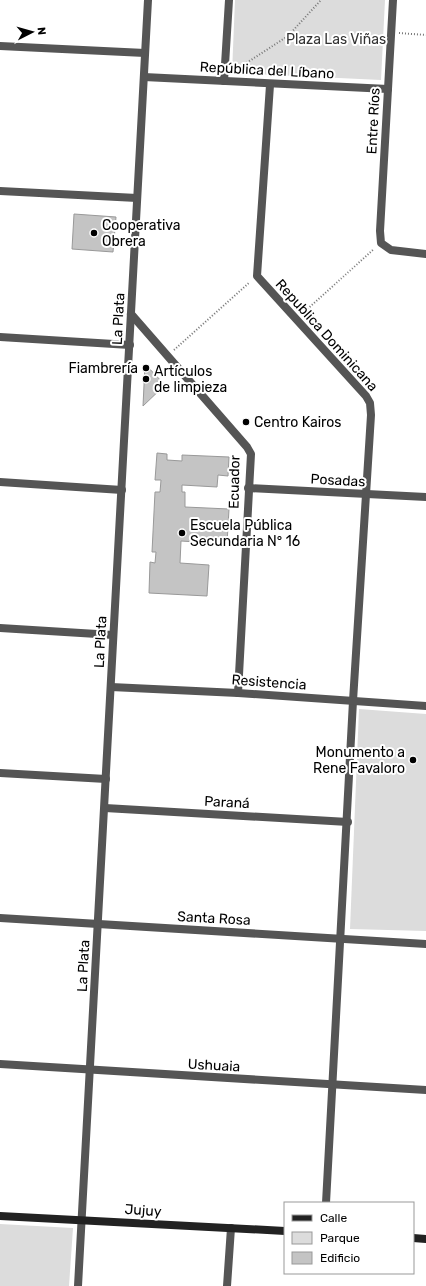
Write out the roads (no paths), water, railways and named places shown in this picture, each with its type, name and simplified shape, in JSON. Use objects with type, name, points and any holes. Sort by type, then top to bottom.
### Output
[{"type":"main road","name":"Jujuy","points":[[0,1216],[82,1219],[284,1231]]},
{"type":"main road","points":[[414,1238],[426,1239]]},
{"type":"street","name":"La Plata","points":[[78,1286],[148,0]]},
{"type":"street","points":[[224,81],[229,0]]},
{"type":"street","name":"Entre Ríos","points":[[393,0],[380,231],[381,243],[391,250],[426,254]]},
{"type":"street","points":[[0,46],[145,53]]},
{"type":"street","name":"República del Líbano","points":[[144,77],[270,85],[388,89]]},
{"type":"street","name":"Republica Dominicana","points":[[270,85],[257,276],[366,396],[370,403],[371,415],[353,701],[348,822],[326,1202]]},
{"type":"street","points":[[0,191],[137,198]]},
{"type":"street","name":"Ecuador","points":[[131,314],[248,447],[251,454],[238,693]]},
{"type":"street","points":[[0,337],[130,344]]},
{"type":"street","points":[[0,482],[122,490]]},
{"type":"street","name":"Posadas","points":[[248,488],[426,497]]},
{"type":"street","points":[[0,628],[113,635]]},
{"type":"street","name":"Resistencia","points":[[111,687],[238,693],[426,706]]},
{"type":"street","points":[[0,773],[106,779]]},
{"type":"street","name":"Paraná","points":[[105,808],[348,822]]},
{"type":"street","name":"Santa Rosa","points":[[0,918],[98,923],[111,926],[426,944]]},
{"type":"street","name":"Ushuaia","points":[[0,1064],[426,1090]]},
{"type":"street","points":[[227,1286],[231,1228]]},
{"type":"place","name":"Cooperativa Obrera","points":[[94,233]]},
{"type":"place","name":"Fiambrería","points":[[146,368]]},
{"type":"place","name":"Artículos de limpieza","points":[[146,379]]},
{"type":"place","name":"Centro Kairos","points":[[246,422]]},
{"type":"place","name":"Escuela Pública Secundaria N° 16","points":[[182,533]]},
{"type":"place","name":"Monumento a Rene Favaloro","points":[[413,760]]},
{"type":"park label","name":"Plaza Las Viñas","points":[[336,39]]}]
